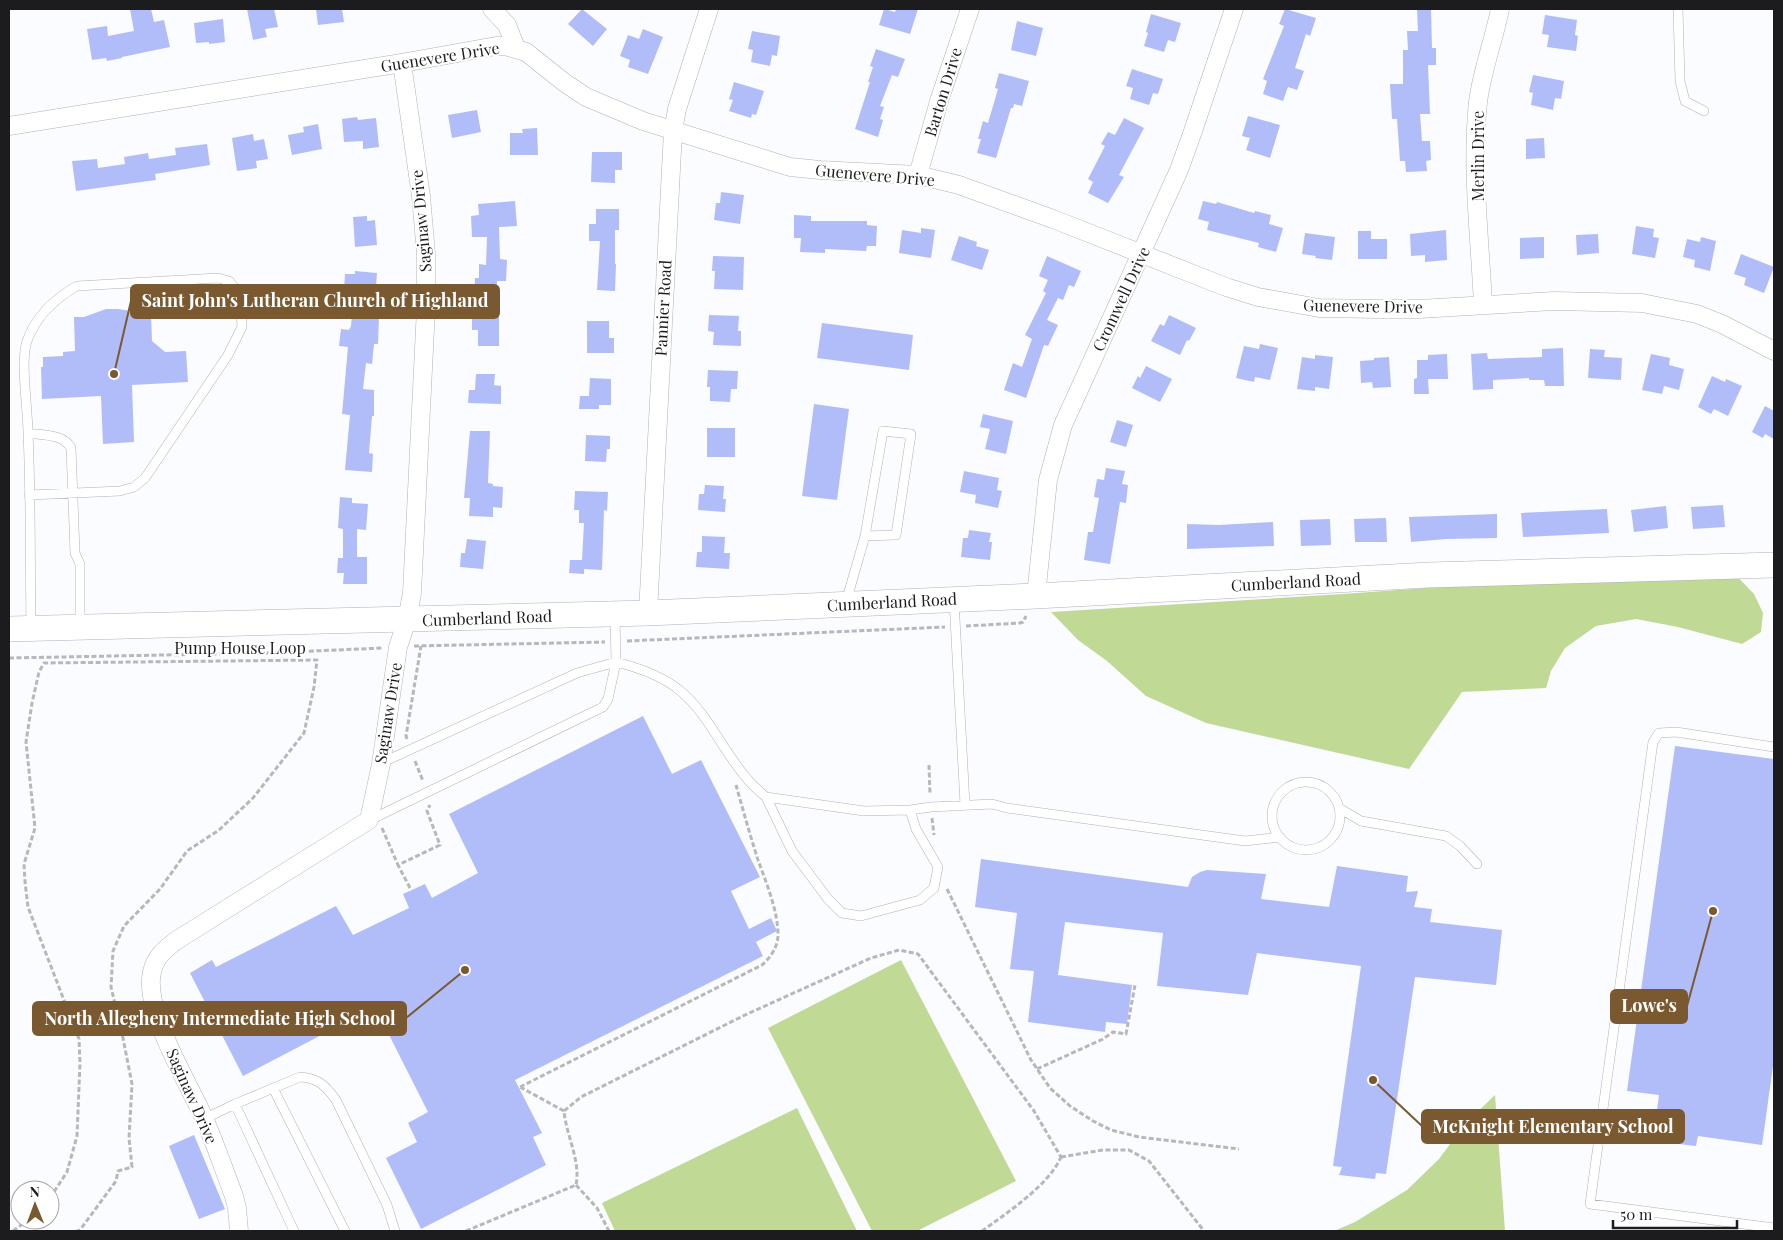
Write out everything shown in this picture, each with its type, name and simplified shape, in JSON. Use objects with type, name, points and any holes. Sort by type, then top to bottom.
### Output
[{"type":"main road","name":"Cumberland Road","points":[[20,629],[648,613],[954,600],[1429,575],[1774,565]]},
{"type":"street","points":[[492,9],[507,26],[516,48]]},
{"type":"street","name":"Pannier Road","points":[[648,613],[673,131],[677,109],[709,9]]},
{"type":"street","name":"Barton Drive","points":[[918,176],[940,98],[970,9]]},
{"type":"street","name":"Cromwell Drive","points":[[1030,596],[1048,480],[1063,426],[1142,254],[1192,134],[1234,9]]},
{"type":"street","name":"Merlin Drive","points":[[1483,305],[1476,179],[1477,117],[1483,77],[1500,9]]},
{"type":"street","name":"Guenevere Drive","points":[[9,126],[402,64],[496,46],[516,48],[534,57],[565,83],[586,97],[643,121],[790,167],[918,176],[968,188],[1226,287],[1258,297],[1319,308],[1379,309],[1554,301],[1642,302],[1697,314],[1722,324],[1774,351]]},
{"type":"street","name":"Saginaw Drive","points":[[239,1231],[234,1196],[204,1119],[154,1011],[151,985],[152,973],[155,961],[163,950],[177,940],[373,818],[398,647],[407,620],[412,594],[426,284],[425,231],[402,64]]},
{"type":"lane","points":[[1678,9],[1680,80],[1685,101],[1704,111]]},
{"type":"lane","points":[[20,629],[29,495],[25,358],[27,343],[41,314],[66,292],[77,286],[88,284],[218,278],[229,281],[240,294],[242,327],[228,355],[145,478],[134,487],[120,491],[29,495]]},
{"type":"lane","points":[[846,604],[865,536],[883,431],[911,434],[896,535],[865,536]]},
{"type":"lane","points":[[28,433],[59,438],[69,444],[71,448],[75,553],[80,564],[80,628]]},
{"type":"lane","points":[[954,600],[965,805]]},
{"type":"lane","points":[[373,818],[603,706],[608,699],[616,662],[615,614]]},
{"type":"lane","points":[[381,764],[577,673],[616,662],[660,676],[686,695],[706,718],[734,762],[756,789],[766,796],[864,811],[910,810],[931,806],[992,804],[1245,841],[1280,837]]},
{"type":"lane","points":[[1774,747],[1676,732],[1659,733],[1653,742],[1590,1204],[1774,1228]]},
{"type":"lane","points":[[1300,782],[1323,787],[1333,795],[1339,808],[1340,821],[1336,832],[1330,841],[1318,848],[1305,850],[1287,845],[1273,824],[1274,805],[1288,787],[1300,782]]},
{"type":"lane","points":[[766,796],[792,851],[828,900],[842,913],[861,916],[920,900],[934,888],[938,867],[916,830],[910,810]]},
{"type":"lane","points":[[1339,808],[1361,822],[1446,836],[1460,846],[1477,864]]},
{"type":"lane","points":[[204,1119],[300,1077],[311,1078],[328,1089],[336,1100],[387,1205],[395,1231]]},
{"type":"lane","points":[[273,1088],[345,1231]]},
{"type":"lane","points":[[235,1104],[294,1231]]},
{"type":"path","points":[[9,658],[267,653],[421,646],[616,641],[1024,622],[1030,596]]},
{"type":"path","points":[[398,864],[440,845],[427,811],[431,803],[428,792],[406,736],[421,646]]},
{"type":"path","name":"Pump House Loop","points":[[60,1184],[68,1172],[77,1136],[80,1064],[79,1039],[28,907],[24,864],[35,828],[26,742],[32,702],[44,663],[318,660],[304,732],[253,798],[219,830],[187,851],[160,889],[124,926],[114,951],[111,987],[132,1084],[130,1138],[132,1167],[118,1171],[116,1181],[80,1230],[77,1231]]},
{"type":"path","points":[[564,1111],[520,1087],[762,965],[771,957],[778,937],[776,920],[769,891],[734,781],[734,762]]},
{"type":"path","points":[[929,766],[931,806],[939,872],[1031,1060],[1050,1088],[1070,1106],[1111,1130],[1139,1137],[1239,1149]]},
{"type":"path","points":[[373,818],[410,888]]},
{"type":"path","points":[[564,1111],[581,1097],[745,1015],[872,958],[899,950],[918,954],[1034,1111],[1062,1157]]},
{"type":"path","points":[[1037,1069],[1103,1039],[1113,1032],[1126,1034],[1135,985]]},
{"type":"path","points":[[564,1111],[565,1125],[578,1176],[576,1185]]},
{"type":"path","points":[[1062,1157],[1103,1150],[1129,1150],[1149,1161],[1204,1231]]},
{"type":"path","points":[[982,1231],[1022,1201],[1057,1168],[1062,1157]]},
{"type":"path","points":[[466,1231],[576,1185]]},
{"type":"path","points":[[576,1185],[597,1208],[609,1231]]},
{"type":"green space","points":[[1727,566],[1754,594],[1763,613],[1761,632],[1742,644],[1678,627],[1636,619],[1596,626],[1565,648],[1551,671],[1546,688],[1462,692],[1409,769],[1206,723],[1146,696],[1107,661],[1078,640],[1051,612],[1343,594]]},
{"type":"green space","points":[[901,960],[1016,1181],[917,1231],[872,1231],[768,1028]]},
{"type":"green space","points":[[1495,1095],[1505,1231],[1334,1231],[1355,1222],[1407,1190],[1439,1159],[1465,1124]]},
{"type":"green space","points":[[797,1108],[857,1231],[615,1231],[602,1203]]},
{"type":"building","points":[[130,9],[151,9],[154,22],[164,20],[170,47],[107,61],[106,58],[92,60],[87,29],[107,26],[108,36],[134,31]]},
{"type":"building","points":[[247,9],[274,9],[278,27],[265,29],[267,37],[253,40]]},
{"type":"building","points":[[316,9],[342,9],[344,22],[318,25]]},
{"type":"building","points":[[582,9],[607,29],[593,46],[568,24]]},
{"type":"building","points":[[884,9],[895,12],[896,9],[918,9],[910,34],[879,25]]},
{"type":"building","points":[[1285,9],[1316,18],[1310,36],[1306,34],[1295,68],[1304,71],[1297,90],[1288,87],[1283,101],[1263,94],[1267,81],[1263,79],[1284,26],[1279,24]]},
{"type":"building","points":[[1417,9],[1431,9],[1432,48],[1436,48],[1436,65],[1428,65],[1430,114],[1420,114],[1422,141],[1430,141],[1431,160],[1426,161],[1427,171],[1406,172],[1405,161],[1400,161],[1397,119],[1392,119],[1390,84],[1403,84],[1403,50],[1408,50],[1407,31],[1418,31]]},
{"type":"building","points":[[1151,14],[1181,23],[1175,42],[1168,40],[1164,52],[1144,46]]},
{"type":"building","points":[[1545,15],[1577,20],[1575,35],[1578,36],[1576,51],[1547,47],[1549,35],[1542,34]]},
{"type":"building","points":[[223,19],[225,42],[196,43],[194,23]]},
{"type":"building","points":[[1017,21],[1043,28],[1036,56],[1011,50]]},
{"type":"building","points":[[643,29],[663,37],[648,74],[628,67],[630,60],[620,56],[628,35],[639,39]]},
{"type":"building","points":[[752,31],[780,36],[777,56],[772,55],[770,66],[751,62],[753,50],[748,49]]},
{"type":"building","points":[[876,49],[905,59],[898,77],[892,75],[880,106],[884,107],[880,119],[883,120],[878,137],[855,129],[870,82],[868,82],[873,67],[870,66]]},
{"type":"building","points":[[1132,69],[1163,79],[1158,94],[1153,93],[1149,105],[1130,99],[1133,88],[1126,86]]},
{"type":"building","points":[[999,73],[1029,81],[1022,106],[1014,104],[1013,108],[1011,108],[996,158],[977,153],[981,139],[978,139],[983,121],[988,123],[998,89],[995,88]]},
{"type":"building","points":[[1533,75],[1564,81],[1561,99],[1555,98],[1553,110],[1531,105],[1533,93],[1529,92]]},
{"type":"building","points":[[734,82],[764,91],[756,115],[752,114],[751,118],[729,111],[733,100],[729,99]]},
{"type":"building","points":[[477,110],[481,132],[452,138],[448,115]]},
{"type":"building","points":[[1248,116],[1280,125],[1270,158],[1246,150],[1250,138],[1242,136]]},
{"type":"building","points":[[357,117],[358,120],[376,118],[379,147],[363,149],[363,141],[344,142],[342,119]]},
{"type":"building","points":[[1124,118],[1144,128],[1119,175],[1124,177],[1108,203],[1088,193],[1093,182],[1088,179],[1105,146],[1101,144],[1108,132],[1115,135]]},
{"type":"building","points":[[318,124],[322,149],[292,155],[288,135],[304,132],[303,127]]},
{"type":"building","points":[[537,128],[538,155],[510,155],[510,133],[523,133],[522,129]]},
{"type":"building","points":[[253,134],[254,141],[264,139],[268,159],[256,161],[257,168],[237,171],[232,138]]},
{"type":"building","points":[[1544,138],[1545,158],[1526,159],[1526,139]]},
{"type":"building","points":[[207,144],[210,165],[155,174],[156,180],[76,191],[72,161],[97,159],[98,168],[125,164],[124,157],[148,153],[149,159],[176,155],[175,148]]},
{"type":"building","points":[[592,152],[622,152],[622,170],[615,170],[615,183],[591,182]]},
{"type":"building","points":[[721,192],[744,195],[740,224],[714,220],[716,203],[720,203]]},
{"type":"building","points":[[515,201],[517,226],[499,227],[500,259],[507,260],[506,281],[497,281],[496,314],[499,314],[499,346],[478,346],[478,330],[472,330],[472,314],[474,314],[475,278],[479,278],[479,264],[486,265],[487,237],[472,237],[471,216],[479,215],[478,204]]},
{"type":"building","points":[[1203,201],[1216,204],[1217,202],[1254,213],[1255,211],[1271,215],[1269,224],[1283,228],[1276,252],[1258,247],[1259,243],[1207,230],[1209,222],[1198,219]]},
{"type":"building","points":[[596,209],[619,209],[619,230],[615,230],[615,291],[597,290],[600,241],[589,241],[589,224],[596,224]]},
{"type":"building","points":[[794,215],[811,216],[811,221],[867,221],[867,225],[877,226],[876,246],[867,246],[866,251],[825,249],[825,253],[800,252],[801,238],[794,238]]},
{"type":"building","points":[[367,216],[367,221],[375,220],[377,245],[355,247],[353,217]]},
{"type":"building","points":[[1636,226],[1654,229],[1653,237],[1659,238],[1655,258],[1632,254]]},
{"type":"building","points":[[921,228],[935,230],[931,258],[899,253],[902,230],[921,233]]},
{"type":"building","points":[[1446,230],[1447,260],[1425,262],[1425,255],[1411,256],[1410,234]]},
{"type":"building","points":[[1358,231],[1371,231],[1371,239],[1387,239],[1387,259],[1358,259]]},
{"type":"building","points":[[1305,233],[1335,237],[1332,260],[1302,254]]},
{"type":"building","points":[[1598,234],[1599,253],[1577,255],[1576,235]]},
{"type":"building","points":[[959,236],[977,242],[976,246],[989,250],[982,270],[951,260]]},
{"type":"building","points":[[1544,237],[1544,258],[1520,259],[1520,238]]},
{"type":"building","points":[[1701,237],[1716,241],[1710,271],[1694,267],[1695,260],[1683,257],[1687,239],[1700,242]]},
{"type":"building","points":[[1741,254],[1774,267],[1764,293],[1744,285],[1746,278],[1734,274]]},
{"type":"building","points":[[713,256],[744,257],[743,290],[714,289],[715,271],[712,271]]},
{"type":"building","points":[[1047,256],[1081,271],[1074,287],[1069,285],[1063,300],[1058,298],[1047,320],[1058,325],[1048,346],[1044,345],[1026,398],[1004,390],[1013,363],[1022,367],[1032,339],[1025,335],[1046,293],[1043,291],[1048,280],[1039,276]]},
{"type":"building","points":[[355,271],[377,273],[376,287],[380,288],[378,344],[374,344],[372,364],[366,363],[363,389],[374,390],[374,416],[372,416],[369,453],[373,454],[372,472],[345,470],[350,415],[342,414],[348,347],[339,346],[341,329],[349,330],[351,326],[354,290],[344,290],[345,274],[355,274]]},
{"type":"building","points":[[106,309],[151,314],[152,341],[165,352],[186,351],[188,382],[132,385],[134,442],[103,444],[101,396],[42,399],[41,367],[43,367],[43,357],[63,356],[63,352],[75,351],[74,317],[84,317]]},
{"type":"building","points":[[709,315],[739,316],[738,331],[741,331],[741,346],[713,345],[714,332],[708,331]]},
{"type":"building","points":[[1169,315],[1196,328],[1189,341],[1187,340],[1180,355],[1151,341],[1160,324],[1164,326]]},
{"type":"building","points":[[587,321],[609,321],[609,338],[614,338],[614,353],[587,353]]},
{"type":"building","points":[[822,323],[913,335],[909,370],[817,358]]},
{"type":"building","points":[[1260,344],[1278,348],[1270,380],[1255,377],[1254,382],[1236,378],[1244,346],[1259,349]]},
{"type":"building","points":[[1563,348],[1564,386],[1545,386],[1544,380],[1529,380],[1529,378],[1493,380],[1493,389],[1473,390],[1471,354],[1487,353],[1488,359],[1542,357],[1542,349]]},
{"type":"building","points":[[1590,349],[1605,350],[1604,357],[1622,358],[1621,380],[1588,378]]},
{"type":"building","points":[[1447,354],[1448,379],[1428,379],[1429,394],[1414,394],[1414,379],[1417,378],[1417,360],[1428,360],[1428,355]]},
{"type":"building","points":[[1651,354],[1670,358],[1669,365],[1684,369],[1679,390],[1664,386],[1662,394],[1642,390]]},
{"type":"building","points":[[1315,355],[1333,357],[1329,389],[1315,387],[1315,391],[1297,389],[1302,357],[1315,359]]},
{"type":"building","points":[[1389,357],[1391,387],[1373,388],[1372,382],[1361,383],[1360,361]]},
{"type":"building","points":[[1146,366],[1172,379],[1160,402],[1132,388]]},
{"type":"building","points":[[708,370],[738,371],[737,389],[731,389],[730,402],[710,401],[710,387],[707,387]]},
{"type":"building","points":[[476,374],[495,374],[494,385],[501,386],[501,404],[468,403],[469,390],[475,390]]},
{"type":"building","points":[[1712,376],[1725,382],[1726,379],[1742,386],[1728,416],[1714,409],[1711,414],[1698,407]]},
{"type":"building","points":[[590,378],[611,379],[611,405],[599,405],[599,409],[579,409],[580,396],[589,396]]},
{"type":"building","points":[[814,404],[849,409],[837,500],[802,496]]},
{"type":"building","points":[[1765,406],[1774,411],[1774,439],[1765,434],[1763,438],[1752,432]]},
{"type":"building","points":[[983,414],[1013,421],[1006,454],[985,449],[990,429],[980,427]]},
{"type":"building","points":[[1117,420],[1133,425],[1126,447],[1110,442]]},
{"type":"building","points":[[707,428],[735,428],[735,457],[707,457]]},
{"type":"building","points":[[470,431],[490,431],[488,483],[493,484],[493,486],[503,487],[502,508],[493,507],[493,517],[469,516],[470,498],[464,498]]},
{"type":"building","points":[[586,435],[610,436],[610,449],[607,449],[606,462],[585,461]]},
{"type":"building","points":[[1106,468],[1125,471],[1122,484],[1128,485],[1126,503],[1120,502],[1110,564],[1084,560],[1088,532],[1093,532],[1099,498],[1094,497],[1097,479],[1104,480]]},
{"type":"building","points":[[964,471],[999,478],[997,490],[1002,491],[998,508],[975,503],[976,495],[960,492]]},
{"type":"building","points":[[705,485],[724,486],[725,512],[698,510],[699,494],[704,494]]},
{"type":"building","points":[[575,491],[608,492],[607,511],[604,510],[602,570],[584,569],[584,574],[569,573],[570,560],[582,560],[584,523],[579,523],[579,510],[574,510]]},
{"type":"building","points":[[340,497],[352,498],[352,503],[368,504],[366,530],[357,529],[357,557],[367,557],[367,584],[343,584],[344,573],[337,573],[338,558],[343,558],[343,529],[338,528]]},
{"type":"building","points":[[1723,505],[1725,527],[1693,529],[1691,507]]},
{"type":"building","points":[[1666,506],[1668,528],[1634,532],[1631,510]]},
{"type":"building","points":[[1607,509],[1609,533],[1523,537],[1521,513]]},
{"type":"building","points":[[1497,514],[1497,538],[1411,542],[1409,517]]},
{"type":"building","points":[[1386,518],[1387,542],[1355,542],[1354,519]]},
{"type":"building","points":[[1330,519],[1331,545],[1301,546],[1300,520]]},
{"type":"building","points":[[1273,522],[1274,546],[1187,549],[1187,524],[1219,525]]},
{"type":"building","points":[[969,530],[991,533],[989,542],[992,542],[990,560],[961,557],[963,538],[968,538]]},
{"type":"building","points":[[702,536],[725,537],[724,553],[730,553],[729,569],[696,567],[697,552],[702,552]]},
{"type":"building","points":[[467,539],[486,541],[483,569],[460,567],[461,553],[465,553]]},
{"type":"building","points":[[643,716],[672,774],[701,760],[760,877],[731,891],[749,929],[771,918],[777,931],[756,942],[763,956],[515,1080],[542,1133],[533,1137],[546,1165],[421,1229],[386,1158],[417,1142],[408,1123],[428,1112],[375,1007],[243,1076],[190,973],[212,960],[216,967],[336,906],[353,935],[409,908],[403,894],[425,884],[432,898],[478,873],[449,814]]},
{"type":"building","points":[[1675,746],[1774,759],[1774,1059],[1762,1145],[1698,1136],[1696,1146],[1653,1141],[1659,1095],[1627,1091]]},
{"type":"building","points":[[981,859],[1188,887],[1192,877],[1207,870],[1266,874],[1261,899],[1329,907],[1337,866],[1408,876],[1406,892],[1418,891],[1414,907],[1432,909],[1430,922],[1502,930],[1496,985],[1415,977],[1386,1174],[1376,1173],[1375,1179],[1339,1175],[1342,1167],[1333,1166],[1361,966],[1257,953],[1248,995],[1157,986],[1163,933],[1065,922],[1058,975],[1132,985],[1127,1024],[1106,1022],[1105,1032],[1028,1022],[1034,971],[1010,969],[1017,913],[975,907]]},
{"type":"building","points":[[194,1135],[225,1209],[199,1219],[169,1146]]},
{"type":"place","name":"Saint John's Lutheran Church of Highland","points":[[114,374]]},
{"type":"place","name":"Lowe's","points":[[1713,911]]},
{"type":"place","name":"North Allegheny Intermediate High School","points":[[465,970]]},
{"type":"place","name":"McKnight Elementary School","points":[[1373,1080]]}]
